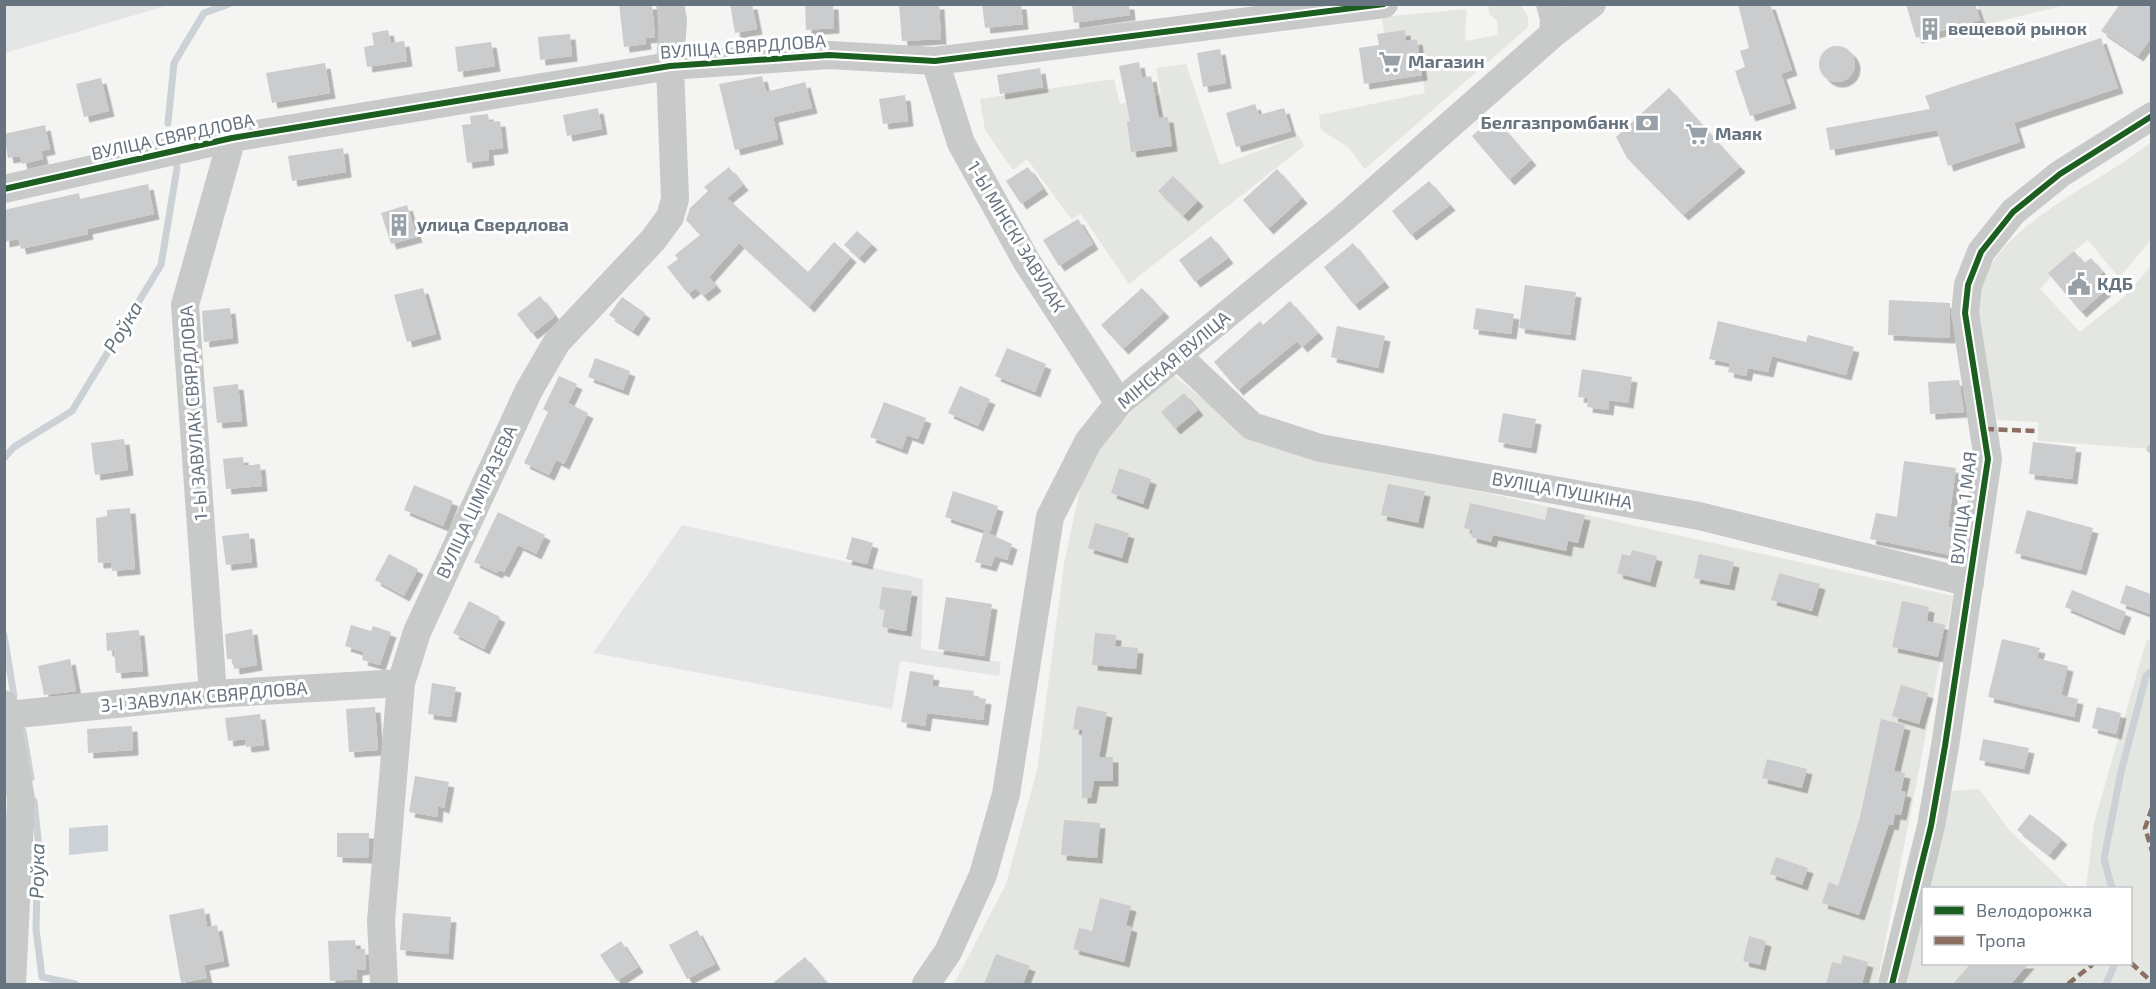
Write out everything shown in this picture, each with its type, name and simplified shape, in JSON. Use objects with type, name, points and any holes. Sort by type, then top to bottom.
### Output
[{"type":"street","name":"ВУЛІЦА ЦІМІРАЗЕВА","points":[[384,984],[381,921],[401,683],[417,632],[529,390],[557,342],[653,240],[670,217],[675,199],[670,66],[673,20],[670,4]]},
{"type":"street","name":"ВУЛІЦА СВЯРДЛОВА","points":[[4,189],[232,138],[670,66],[829,55],[935,61],[1384,4]]},
{"type":"street","points":[[1550,4],[1554,19],[1553,34]]},
{"type":"street","name":"МІНСКАЯ ВУЛІЦА","points":[[926,984],[948,952],[983,875],[1006,794],[1050,517],[1088,442],[1119,403],[1343,219],[1553,34],[1592,4]]},
{"type":"street","name":"1-Ы МІНСКІ ЗАВУЛАК","points":[[935,61],[961,143],[1027,262],[1119,403]]},
{"type":"street","name":"ВУЛІЦА 1 МАЯ","points":[[1892,984],[1931,826],[1988,459],[1965,313],[1968,285],[1981,252],[2013,212],[2060,174],[2151,116]]},
{"type":"street","name":"1-Ы ЗАВУЛАК СВЯРДЛОВА","points":[[213,694],[185,305],[232,138]]},
{"type":"street","name":"ВУЛІЦА ПУШКІНА","points":[[1178,356],[1252,426],[1320,448],[1699,516],[1970,583]]},
{"type":"street","name":"3-І ЗАВУЛАК СВЯРДЛОВА","points":[[6,709],[401,683]]},
{"type":"street","points":[[6,709],[21,799],[12,984]]},
{"type":"shaded area","points":[[5,4],[169,4],[169,5],[5,53]]},
{"type":"shaded area","points":[[1978,4],[2065,5],[1984,25]]},
{"type":"shaded area","points":[[1488,5],[1521,5],[1528,17],[1528,27],[1365,169],[1348,147],[1321,130],[1319,115],[1425,93],[1417,39],[1406,41],[1404,30],[1384,33],[1382,17],[1466,9],[1466,41],[1498,35],[1497,21],[1489,13]]},
{"type":"shaded area","points":[[1186,64],[1220,165],[1299,136],[1304,146],[1129,284],[1081,214],[1071,219],[1027,159],[1013,170],[985,130],[980,99],[1114,79],[1120,104],[1161,95],[1156,68]]},
{"type":"shaded area","points":[[2151,142],[2151,240],[2119,278],[2088,240],[2074,251],[2040,289],[2080,332],[2125,296],[2151,266],[2151,449],[2038,441],[2038,422],[1997,420],[1975,320],[1981,283],[1996,257],[2018,234],[2044,213]]},
{"type":"shaded area","points":[[1172,374],[1243,432],[1315,455],[1953,596],[1877,984],[954,984],[1006,884],[1037,770],[1064,564],[1082,479],[1108,434]]},
{"type":"shaded area","points":[[682,525],[923,579],[921,649],[1001,662],[999,676],[900,661],[892,709],[593,653]]},
{"type":"shaded area","points":[[2151,638],[2151,984],[1907,984],[1922,916],[1922,965],[2132,965],[2132,887],[2086,887],[2094,823],[2146,642]]},
{"type":"shaded area","points":[[1979,789],[2010,831],[2069,887],[1929,887],[1951,791]]},
{"type":"shaded area","points":[[108,825],[108,851],[69,855],[69,828]]},
{"type":"building","points":[[619,4],[652,4],[655,37],[645,38],[646,44],[624,47]]},
{"type":"building","points":[[730,4],[752,4],[757,29],[735,33]]},
{"type":"building","points":[[805,4],[833,4],[834,28],[806,30]]},
{"type":"building","points":[[899,4],[939,4],[941,39],[902,41]]},
{"type":"building","points":[[982,4],[1021,4],[1023,24],[985,28]]},
{"type":"building","points":[[1072,4],[1129,4],[1130,15],[1074,23]]},
{"type":"building","points":[[1738,4],[1770,4],[1792,70],[1781,74],[1791,103],[1750,116],[1735,71],[1745,67],[1740,51],[1749,48]]},
{"type":"building","name":"вещевой рынок","points":[[1906,4],[1975,4],[1980,20],[1916,38]]},
{"type":"building","points":[[2120,4],[2151,4],[2151,38],[2138,56],[2101,31]]},
{"type":"building","points":[[388,30],[391,43],[404,41],[407,61],[367,67],[364,47],[374,45],[372,33]]},
{"type":"building","name":"Магазин","points":[[1405,30],[1406,41],[1417,39],[1422,75],[1364,84],[1359,48],[1379,45],[1377,34]]},
{"type":"building","points":[[570,34],[572,56],[540,60],[538,37]]},
{"type":"building","points":[[2101,38],[2118,88],[2014,123],[2020,142],[1948,166],[1937,130],[1830,150],[1826,128],[1930,109],[1925,96]]},
{"type":"building","points":[[491,42],[495,66],[458,72],[455,47]]},
{"type":"building","points":[[1837,46],[1850,51],[1855,64],[1850,77],[1837,82],[1824,77],[1819,64],[1824,51]]},
{"type":"building","points":[[1220,49],[1226,83],[1203,87],[1197,53]]},
{"type":"building","points":[[1139,62],[1142,78],[1151,76],[1159,118],[1168,117],[1172,146],[1131,152],[1127,122],[1130,121],[1119,66]]},
{"type":"building","points":[[325,63],[330,93],[272,103],[266,73]]},
{"type":"building","points":[[1040,68],[1043,87],[1000,94],[997,75]]},
{"type":"building","points":[[762,76],[766,92],[805,82],[812,108],[773,117],[778,139],[735,150],[719,84]]},
{"type":"building","points":[[101,78],[109,111],[84,117],[76,84]]},
{"type":"building","points":[[1669,88],[1740,167],[1683,215],[1627,158],[1616,137]]},
{"type":"building","points":[[905,95],[908,121],[883,124],[879,99]]},
{"type":"building","points":[[1255,104],[1259,115],[1284,108],[1291,131],[1236,147],[1226,113]]},
{"type":"building","points":[[598,108],[602,129],[567,136],[563,115]]},
{"type":"building","points":[[488,114],[489,122],[500,121],[503,148],[488,150],[489,160],[467,163],[462,125],[471,124],[470,116]]},
{"type":"building","points":[[1494,117],[1531,160],[1509,180],[1472,136]]},
{"type":"building","points":[[45,125],[50,149],[41,151],[43,159],[22,164],[20,156],[8,158],[4,134]]},
{"type":"building","points":[[343,148],[346,172],[292,181],[288,156]]},
{"type":"building","points":[[729,167],[743,185],[727,198],[808,272],[834,242],[851,257],[809,307],[739,243],[709,277],[716,286],[703,296],[696,288],[688,294],[667,267],[678,259],[675,255],[700,235],[686,220],[690,208],[708,191],[704,187]]},
{"type":"building","points":[[1028,167],[1043,189],[1021,204],[1006,181]]},
{"type":"building","points":[[1277,169],[1302,198],[1268,229],[1243,200]]},
{"type":"building","points":[[1173,176],[1198,201],[1183,216],[1158,191]]},
{"type":"building","points":[[1429,181],[1450,205],[1411,235],[1392,211]]},
{"type":"building","points":[[148,184],[154,214],[87,229],[88,234],[21,249],[18,239],[4,242],[4,210],[79,193],[80,199]]},
{"type":"building","name":"улица Свердлова","points":[[407,205],[417,237],[391,244],[381,213]]},
{"type":"building","points":[[1078,219],[1093,244],[1059,266],[1043,240]]},
{"type":"building","points":[[857,231],[872,244],[859,258],[844,245]]},
{"type":"building","points":[[1211,236],[1228,258],[1195,282],[1179,260]]},
{"type":"building","points":[[1353,243],[1384,282],[1354,305],[1324,267]]},
{"type":"building","name":"КДБ","points":[[2074,251],[2084,263],[2091,258],[2103,272],[2097,277],[2107,289],[2081,312],[2048,273]]},
{"type":"building","points":[[1525,285],[1576,292],[1570,335],[1519,328]]},
{"type":"building","points":[[423,288],[436,334],[407,342],[394,295]]},
{"type":"building","points":[[1142,288],[1164,312],[1123,349],[1101,325]]},
{"type":"building","points":[[540,296],[555,316],[532,334],[517,314]]},
{"type":"building","points":[[622,297],[645,313],[633,331],[609,315]]},
{"type":"building","points":[[1889,300],[1950,303],[1950,338],[1888,335]]},
{"type":"building","points":[[1290,301],[1318,333],[1302,347],[1297,341],[1238,390],[1214,362],[1260,321],[1263,325]]},
{"type":"building","points":[[230,308],[233,338],[204,342],[202,311]]},
{"type":"building","points":[[1476,308],[1514,314],[1511,334],[1473,329]]},
{"type":"building","points":[[1718,321],[1806,342],[1808,335],[1854,347],[1846,375],[1772,356],[1768,372],[1748,368],[1746,376],[1728,372],[1730,363],[1709,359]]},
{"type":"building","points":[[1337,326],[1385,336],[1378,368],[1331,357]]},
{"type":"building","points":[[1007,348],[1046,364],[1035,392],[995,376]]},
{"type":"building","points":[[595,358],[630,371],[623,390],[588,377]]},
{"type":"building","points":[[1582,369],[1632,377],[1628,403],[1609,400],[1608,410],[1587,407],[1588,398],[1578,397]]},
{"type":"building","points":[[559,376],[577,384],[568,403],[588,413],[564,464],[556,460],[549,475],[524,463],[548,412],[543,409]]},
{"type":"building","points":[[1959,380],[1964,412],[1930,414],[1928,382]]},
{"type":"building","points":[[238,384],[242,421],[217,423],[213,387]]},
{"type":"building","points":[[960,386],[990,399],[978,426],[948,413]]},
{"type":"building","points":[[1184,393],[1198,410],[1175,429],[1161,412]]},
{"type":"building","points":[[884,402],[926,418],[918,439],[907,435],[902,449],[870,437]]},
{"type":"building","points":[[1503,413],[1536,419],[1531,448],[1498,442]]},
{"type":"building","points":[[124,439],[128,470],[95,475],[91,443]]},
{"type":"building","points":[[2033,442],[2076,447],[2072,479],[2029,474]]},
{"type":"building","points":[[243,457],[244,466],[260,464],[262,486],[226,489],[223,459]]},
{"type":"building","points":[[1904,461],[1956,468],[1948,527],[1955,529],[1950,555],[1870,539],[1876,513],[1897,517]]},
{"type":"building","points":[[1119,468],[1151,479],[1143,504],[1111,493]]},
{"type":"building","points":[[1388,484],[1425,491],[1418,523],[1381,515]]},
{"type":"building","points":[[414,485],[453,501],[443,526],[404,510]]},
{"type":"building","points":[[953,491],[998,506],[990,532],[945,517]]},
{"type":"building","points":[[1470,503],[1545,520],[1548,507],[1585,515],[1578,543],[1568,541],[1566,551],[1493,535],[1491,542],[1471,537],[1472,530],[1464,528]]},
{"type":"building","points":[[130,508],[135,569],[112,571],[111,562],[98,563],[96,518],[107,516],[107,510]]},
{"type":"building","points":[[2027,510],[2093,528],[2081,570],[2015,553]]},
{"type":"building","points":[[498,512],[545,535],[536,554],[518,545],[504,572],[499,570],[497,573],[474,562]]},
{"type":"building","points":[[1095,523],[1129,533],[1122,558],[1088,548]]},
{"type":"building","points":[[984,531],[1012,544],[1007,560],[995,556],[991,566],[975,562]]},
{"type":"building","points":[[249,533],[252,562],[226,565],[222,536]]},
{"type":"building","points":[[852,537],[873,543],[867,564],[846,559]]},
{"type":"building","points":[[1632,550],[1657,556],[1650,582],[1617,573],[1622,554],[1630,556]]},
{"type":"building","points":[[389,554],[418,569],[404,596],[375,580]]},
{"type":"building","points":[[1699,554],[1734,562],[1729,585],[1694,578]]},
{"type":"building","points":[[1779,573],[1820,584],[1812,611],[1771,600]]},
{"type":"building","points":[[2126,585],[2151,594],[2151,614],[2120,603]]},
{"type":"building","points":[[882,587],[912,591],[906,631],[882,627],[885,610],[879,609]]},
{"type":"building","points":[[2072,590],[2126,612],[2119,630],[2065,607]]},
{"type":"building","points":[[946,597],[992,604],[984,656],[938,649]]},
{"type":"building","points":[[469,601],[500,617],[484,649],[453,633]]},
{"type":"building","points":[[1902,601],[1929,607],[1927,621],[1945,625],[1938,657],[1892,647]]},
{"type":"building","points":[[351,625],[371,631],[373,626],[391,632],[380,665],[362,660],[364,652],[345,646]]},
{"type":"building","points":[[252,629],[257,665],[234,669],[233,659],[227,659],[225,634]]},
{"type":"building","points":[[139,630],[143,671],[116,673],[114,650],[107,651],[106,633]]},
{"type":"building","points":[[1095,633],[1116,635],[1115,646],[1138,648],[1136,669],[1092,665]]},
{"type":"building","points":[[2002,639],[2040,648],[2037,658],[2068,666],[2061,695],[2078,699],[2074,717],[1988,697]]},
{"type":"building","points":[[70,659],[76,691],[44,695],[38,666]]},
{"type":"building","points":[[910,671],[934,675],[932,686],[974,691],[973,697],[986,699],[983,720],[927,713],[925,726],[901,722]]},
{"type":"building","points":[[432,683],[456,687],[451,717],[428,714]]},
{"type":"building","points":[[1901,685],[1928,693],[1919,724],[1892,716]]},
{"type":"building","points":[[1077,706],[1107,712],[1099,757],[1113,757],[1113,781],[1094,781],[1091,798],[1082,798],[1082,730],[1073,729]]},
{"type":"building","points":[[375,707],[378,750],[349,752],[346,709]]},
{"type":"building","points":[[2097,707],[2121,713],[2116,734],[2092,728]]},
{"type":"building","points":[[260,714],[264,745],[246,747],[245,739],[228,741],[225,718]]},
{"type":"building","points":[[1881,719],[1905,725],[1894,771],[1905,773],[1901,791],[1906,792],[1901,815],[1895,814],[1893,825],[1889,824],[1859,915],[1822,903],[1829,882],[1838,886],[1860,817]]},
{"type":"building","points":[[132,726],[133,750],[88,753],[87,729]]},
{"type":"building","points":[[1983,739],[2029,748],[2024,769],[1979,760]]},
{"type":"building","points":[[1767,759],[1807,769],[1802,788],[1762,778]]},
{"type":"building","points":[[415,776],[449,782],[444,808],[438,806],[437,817],[409,812]]},
{"type":"building","points":[[2030,814],[2062,839],[2049,855],[2017,830]]},
{"type":"building","points":[[1064,820],[1100,823],[1097,858],[1061,855]]},
{"type":"building","points":[[337,833],[369,833],[368,858],[337,857]]},
{"type":"building","points":[[1776,857],[1808,868],[1802,885],[1770,874]]},
{"type":"building","points":[[1100,898],[1131,906],[1126,925],[1132,927],[1124,962],[1073,949],[1079,928],[1092,931]]},
{"type":"building","points":[[204,908],[207,927],[217,925],[224,961],[204,965],[207,978],[181,983],[169,915]]},
{"type":"building","points":[[403,913],[451,917],[448,954],[400,950]]},
{"type":"building","points":[[697,930],[715,964],[687,979],[669,945]]},
{"type":"building","points":[[1749,936],[1766,941],[1760,965],[1743,961]]},
{"type":"building","points":[[355,940],[356,949],[365,949],[366,969],[357,970],[357,979],[330,981],[328,941]]},
{"type":"building","points":[[621,941],[638,967],[617,981],[600,955]]},
{"type":"building","points":[[996,954],[1030,966],[1023,984],[984,984]]},
{"type":"building","points":[[1843,955],[1868,962],[1862,984],[1826,984],[1832,962],[1841,964]]},
{"type":"building","points":[[805,957],[828,984],[772,984]]},
{"type":"building","points":[[1969,965],[2027,965],[2011,984],[1953,984]]},
{"type":"waterway","name":"Роўка","points":[[168,123],[174,63],[204,13],[229,4]]},
{"type":"waterway","name":"Роўка","points":[[4,458],[14,447],[72,411],[161,265],[177,168],[175,159]]},
{"type":"waterway","name":"Роўка","points":[[4,635],[14,696]]},
{"type":"waterway","points":[[2112,887],[2104,859],[2121,772],[2146,676],[2152,671]]},
{"type":"waterway","name":"Роўка","points":[[23,731],[31,778]]},
{"type":"waterway","name":"Роўка","points":[[34,801],[38,838],[36,929],[42,977],[75,984]]},
{"type":"waterway","points":[[2106,984],[2115,965]]},
{"type":"marked path","points":[[1985,429],[2036,431]]},
{"type":"marked path","points":[[2152,808],[2145,828],[2152,851]]},
{"type":"marked path","points":[[2132,964],[2152,982]]},
{"type":"marked path","points":[[2068,984],[2092,965]]},
{"type":"cycle path","points":[[4,189],[232,138],[670,66],[829,55],[935,61],[1384,4]]},
{"type":"cycle path","points":[[1892,984],[1931,826],[1988,459],[1965,313],[1968,285],[1981,252],[2013,212],[2060,174],[2152,116]]},
{"type":"place","name":"вещевой рынок","points":[[1930,29]]},
{"type":"place","name":"Магазин","points":[[1390,62]]},
{"type":"place","name":"Белгазпромбанк","points":[[1647,123]]},
{"type":"place","name":"Маяк","points":[[1697,134]]},
{"type":"place","name":"улица Свердлова","points":[[399,225]]},
{"type":"place","name":"КДБ","points":[[2079,284]]}]
